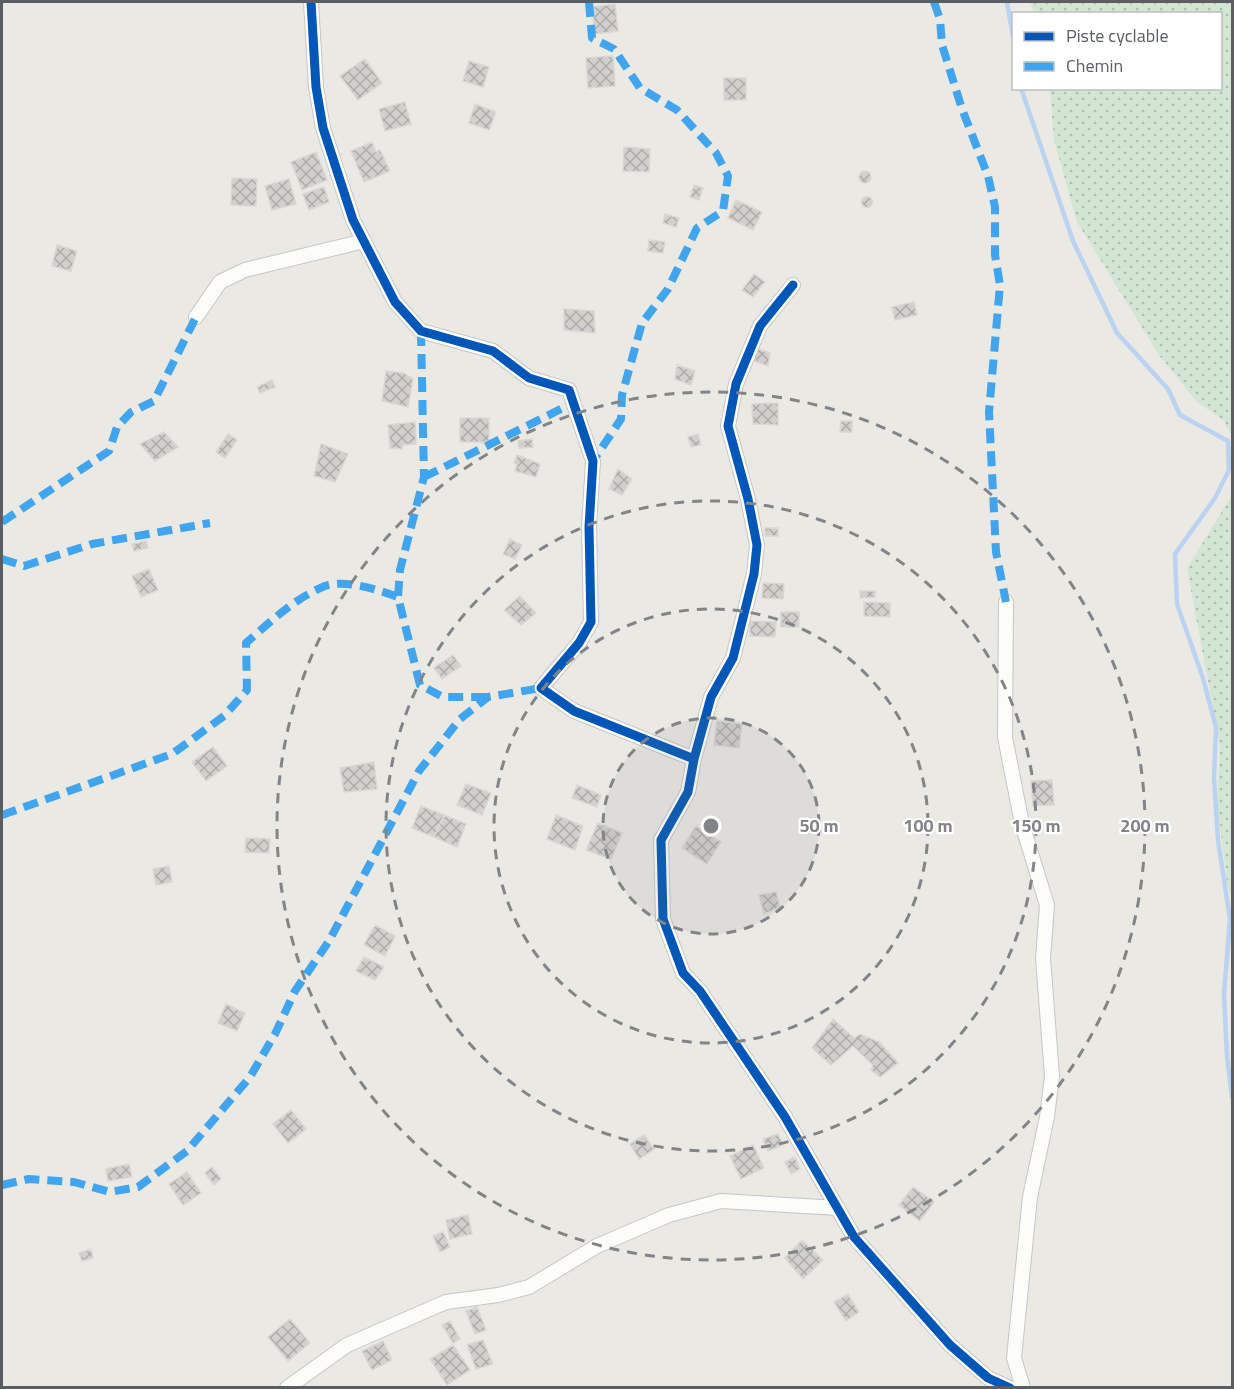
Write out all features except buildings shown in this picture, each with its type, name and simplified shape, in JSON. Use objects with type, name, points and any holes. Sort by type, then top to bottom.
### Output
[{"type":"street","points":[[311,2],[316,87],[323,128],[353,220],[395,302],[421,331],[493,351],[529,378],[569,390],[593,460],[589,537],[591,622],[579,643],[541,688],[574,711],[694,759]]},
{"type":"street","points":[[196,317],[220,282],[245,270],[364,241]]},
{"type":"street","points":[[793,285],[760,326],[736,384],[728,426],[748,499],[757,545],[754,574],[733,658],[711,697],[694,759],[688,792],[661,840],[663,919],[683,973],[700,991],[785,1118],[854,1237],[950,1345],[988,1378],[1010,1388]]},
{"type":"street","points":[[1006,602],[1005,737],[1022,824],[1047,905],[1043,958],[1052,1076],[1047,1117],[1030,1197],[1014,1358],[1023,1388]]},
{"type":"street","points":[[287,1388],[347,1345],[446,1302],[498,1295],[529,1287],[597,1246],[669,1215],[721,1201],[838,1208]]},
{"type":"green space","points":[[1030,2],[1232,2],[1232,436],[1223,420],[1197,402],[1159,355],[1077,222],[1054,140],[1050,90],[1222,90],[1222,12],[1034,12]]},
{"type":"green space","points":[[1232,495],[1232,898],[1228,889],[1217,803],[1220,746],[1187,568]]},
{"type":"waterway","points":[[1007,2],[1012,31]]},
{"type":"waterway","points":[[1022,90],[1073,241],[1117,333],[1168,389],[1180,415],[1228,441],[1229,470],[1215,498],[1175,554],[1177,604],[1203,678],[1216,728],[1214,778],[1218,840],[1230,919],[1224,994],[1227,1056],[1232,1097]]},
{"type":"marked path","points":[[589,2],[592,38],[614,49],[640,88],[677,110],[716,153],[728,176],[723,211],[697,228],[668,289],[642,323],[622,395],[621,419],[593,461]]},
{"type":"marked path","points":[[934,2],[940,19],[942,45],[962,109],[988,176],[995,207],[995,255],[1000,285],[989,412],[996,552],[1006,602]]},
{"type":"marked path","points":[[2,522],[109,451],[117,427],[131,412],[154,401],[196,317]]},
{"type":"marked path","points":[[421,331],[424,477],[400,570],[398,597],[420,685],[443,697],[488,697]]},
{"type":"marked path","points":[[424,477],[573,403]]},
{"type":"marked path","points":[[2,559],[24,566],[92,544],[210,523]]},
{"type":"marked path","points":[[2,815],[172,754],[224,716],[247,690],[246,643],[303,597],[333,584],[352,585],[398,597]]},
{"type":"marked path","points":[[2,1185],[29,1179],[74,1182],[110,1192],[138,1187],[187,1151],[250,1077],[275,1034],[295,991],[329,941],[419,771],[460,719],[488,697],[541,688]]},
{"type":"cycle path","points":[[311,2],[316,87],[323,128],[353,220],[395,302],[421,331],[493,351],[529,378],[569,390],[593,461],[589,527],[591,622],[579,643],[541,688],[574,711],[694,759]]},
{"type":"cycle path","points":[[793,285],[760,326],[736,384],[728,426],[748,499],[757,545],[754,574],[733,658],[711,697],[694,759],[688,792],[661,840],[663,919],[683,973],[700,991],[785,1117],[854,1237],[950,1345],[988,1378],[1010,1388]]}]
